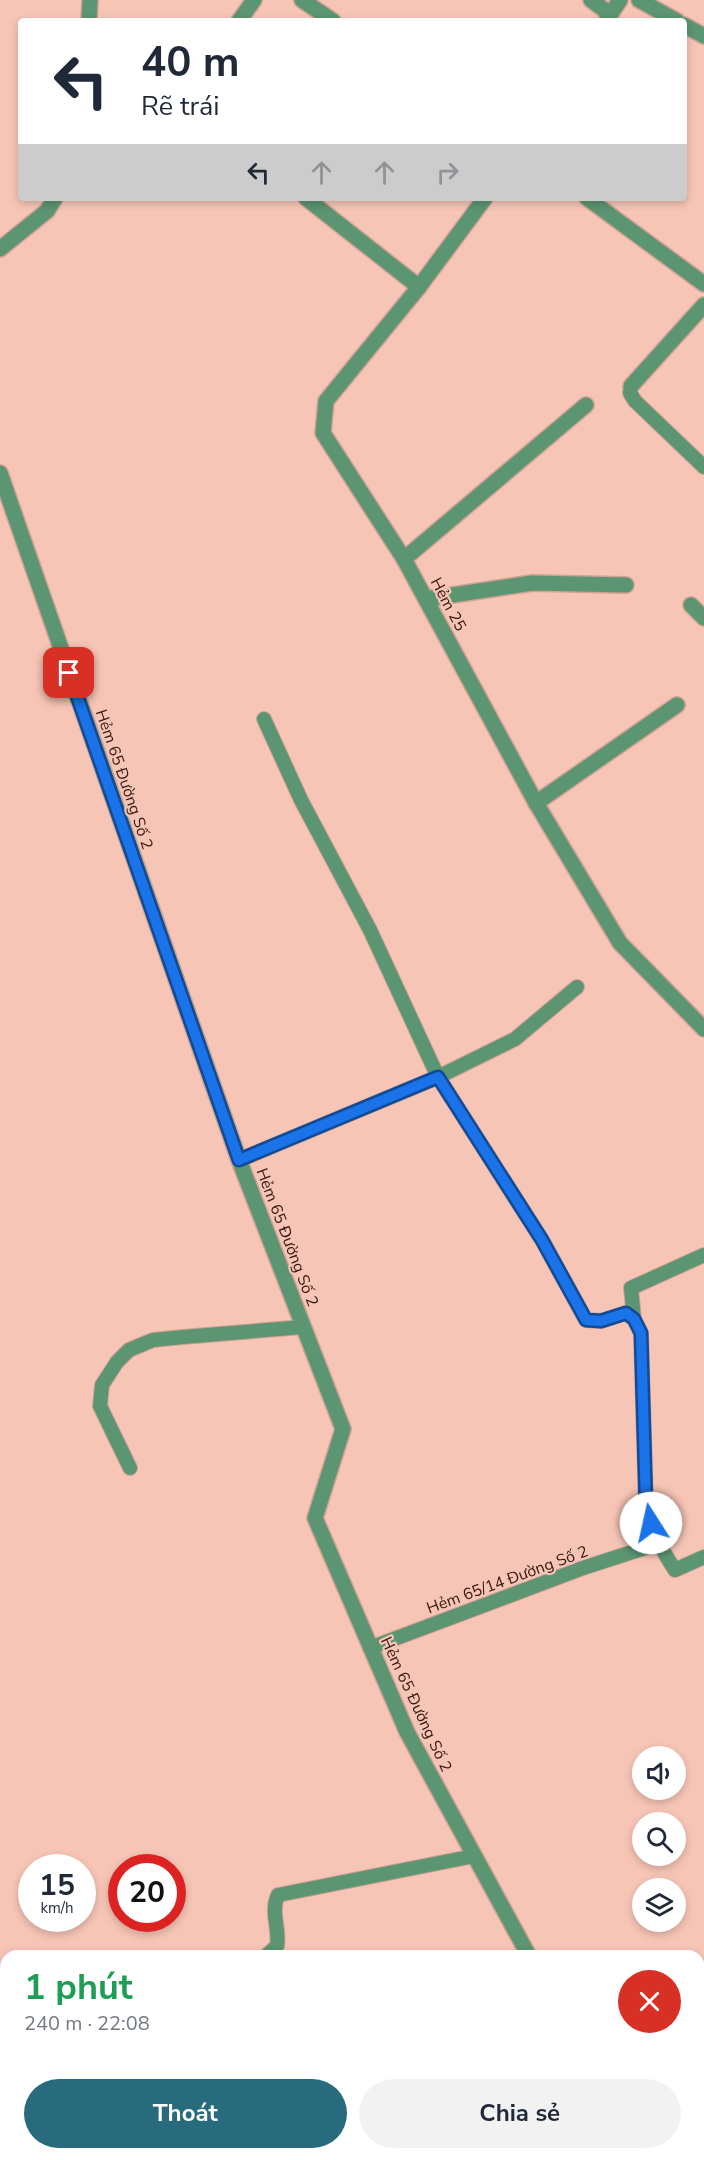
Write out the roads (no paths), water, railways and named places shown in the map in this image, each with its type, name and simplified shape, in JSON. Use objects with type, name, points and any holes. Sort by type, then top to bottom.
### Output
[{"type":"street","points":[[89,18],[90,0]]},
{"type":"street","points":[[241,18],[254,0]]},
{"type":"street","points":[[302,0],[329,18]]},
{"type":"street","points":[[591,0],[608,18],[620,0]]},
{"type":"street","points":[[639,0],[672,18]]},
{"type":"street","points":[[687,27],[704,36]]},
{"type":"street","points":[[0,249],[47,211],[53,201]]},
{"type":"street","points":[[310,201],[419,287]]},
{"type":"street","name":"Hẻm 25","points":[[483,201],[419,287],[327,401],[323,433],[404,559],[536,803],[620,943],[704,1029]]},
{"type":"street","points":[[591,201],[704,284]]},
{"type":"street","points":[[631,386],[704,305]]},
{"type":"street","points":[[404,559],[586,405]]},
{"type":"street","name":"Hẻm 65 Đường Số 2","points":[[0,473],[239,1160],[343,1429],[315,1518],[407,1732],[526,1950]]},
{"type":"street","points":[[426,599],[532,583],[626,585]]},
{"type":"street","points":[[691,605],[704,618]]},
{"type":"street","points":[[536,803],[677,705]]},
{"type":"lane","points":[[631,386],[630,393],[635,401],[704,467]]},
{"type":"lane","points":[[264,719],[301,800],[370,930],[438,1077],[542,1240],[586,1320],[601,1321],[626,1313],[634,1319]]},
{"type":"lane","points":[[239,1160],[438,1077],[515,1039],[577,987]]},
{"type":"lane","points":[[704,1255],[631,1288],[634,1319],[641,1333],[646,1506],[657,1544],[675,1570],[704,1557]]},
{"type":"lane","points":[[130,1468],[100,1406],[102,1385],[117,1362],[129,1350],[163,1339],[303,1327]]},
{"type":"lane","name":"Hẻm 65/14 Đường Số 2","points":[[370,1648],[583,1568],[657,1544]]},
{"type":"lane","points":[[273,1950],[277,1946],[279,1934],[274,1904],[278,1894],[474,1856]]}]
